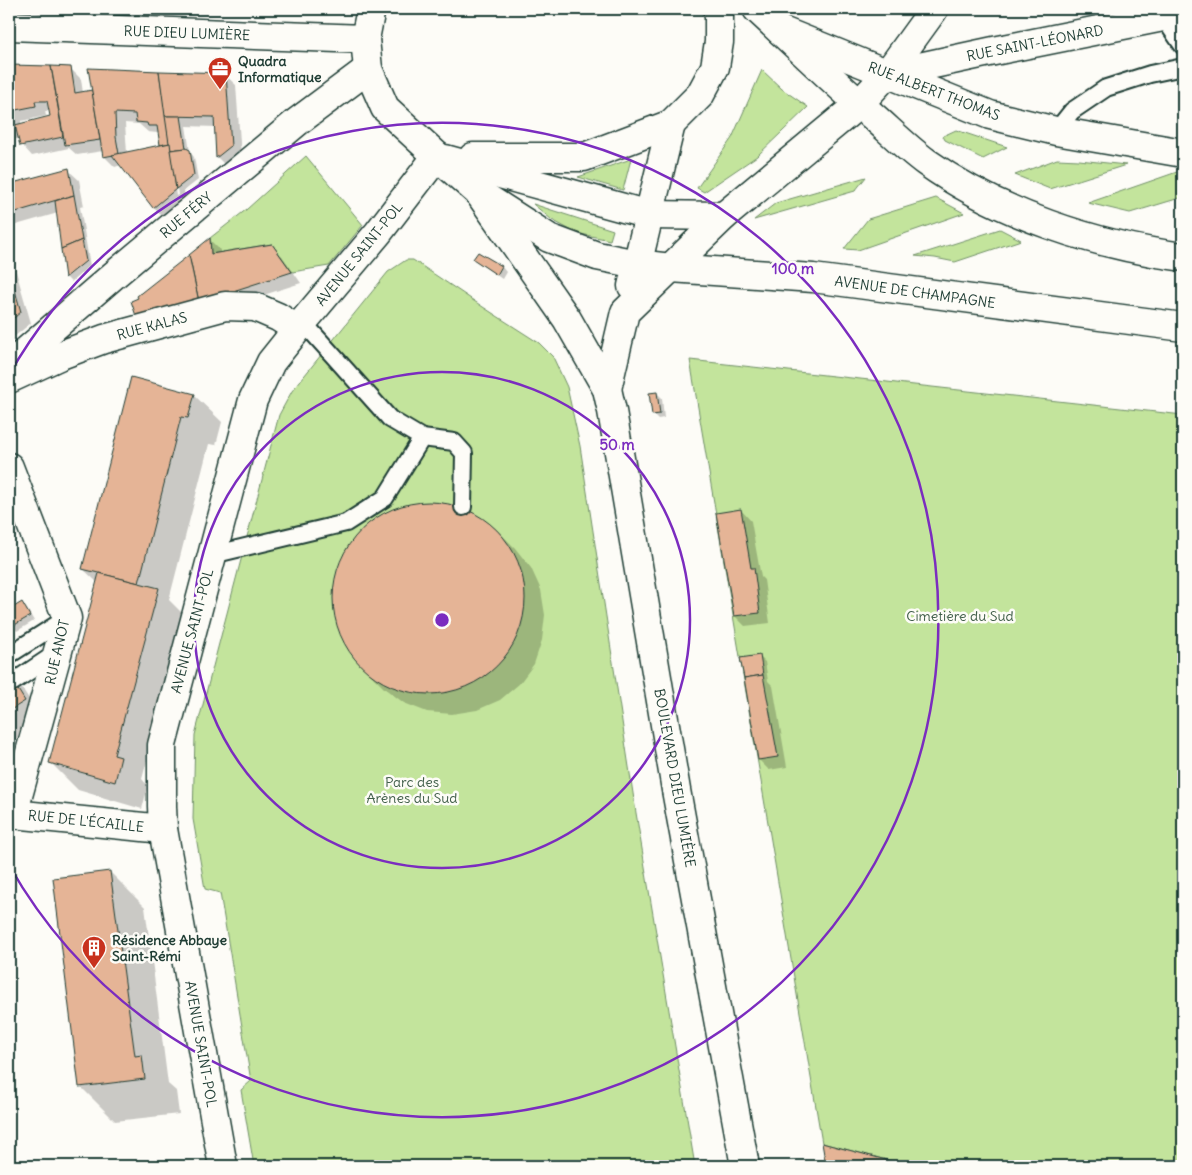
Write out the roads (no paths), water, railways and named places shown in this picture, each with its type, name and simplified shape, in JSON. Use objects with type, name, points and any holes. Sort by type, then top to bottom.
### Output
[{"type":"main road","name":"AVENUE DE CHAMPAGNE","points":[[371,9],[365,39],[368,69],[385,108],[479,193],[549,238],[597,256],[637,264],[813,278],[1183,327]]},
{"type":"main road","points":[[436,156],[584,157],[671,124],[700,95],[715,67],[720,42],[717,9]]},
{"type":"main road","points":[[757,9],[908,148],[926,162],[969,189],[1023,215],[1081,235],[1122,246],[1183,257]]},
{"type":"main road","points":[[625,312],[724,216],[859,104],[887,74],[934,9]]},
{"type":"main road","name":"RUE SAINT-LÉONARD","points":[[887,74],[994,50],[1173,15]]},
{"type":"main road","name":"RUE DIEU LUMIÈRE","points":[[9,26],[365,39]]},
{"type":"main road","name":"RUE ALBERT THOMAS","points":[[779,29],[990,115],[1056,131],[1183,153]]},
{"type":"main road","name":"RUE FÉRY","points":[[9,366],[114,275],[297,122],[368,69]]},
{"type":"main road","points":[[607,389],[671,124]]},
{"type":"main road","points":[[436,156],[649,215],[724,216]]},
{"type":"main road","name":"AVENUE SAINT-POL","points":[[223,1166],[163,829],[162,745],[253,400],[271,362],[378,233],[436,156]]},
{"type":"main road","points":[[479,193],[563,312],[607,389]]},
{"type":"main road","name":"RUE KALAS","points":[[9,379],[61,355],[104,339],[225,306],[255,307],[300,326]]},
{"type":"main road","name":"BOULEVARD DIEU LUMIÈRE","points":[[607,389],[674,780],[744,1166]]},
{"type":"main road","name":"RUE ANOT","points":[[9,467],[67,618],[10,812]]},
{"type":"main road","name":"RUE DE L'ÉCAILLE","points":[[10,812],[163,829]]},
{"type":"lane","points":[[1173,15],[1183,46]]},
{"type":"lane","points":[[1056,131],[1072,111],[1106,88],[1150,74],[1183,67]]},
{"type":"lane","points":[[300,326],[390,420],[422,438],[454,442],[464,453],[463,506]]},
{"type":"lane","points":[[212,556],[346,524],[385,498],[422,438]]},
{"type":"lane","points":[[9,656],[67,618]]},
{"type":"lane","points":[[13,682],[58,652]]},
{"type":"place","name":"Quadra Informatique","points":[[220,90]]},
{"type":"place","name":"Résidence Abbaye Saint-Rémi","points":[[94,969]]},
{"type":"park label","name":"Cimetière du Sud","points":[[960,616]]},
{"type":"park label","name":"Parc des Arènes du Sud","points":[[412,790]]}]
